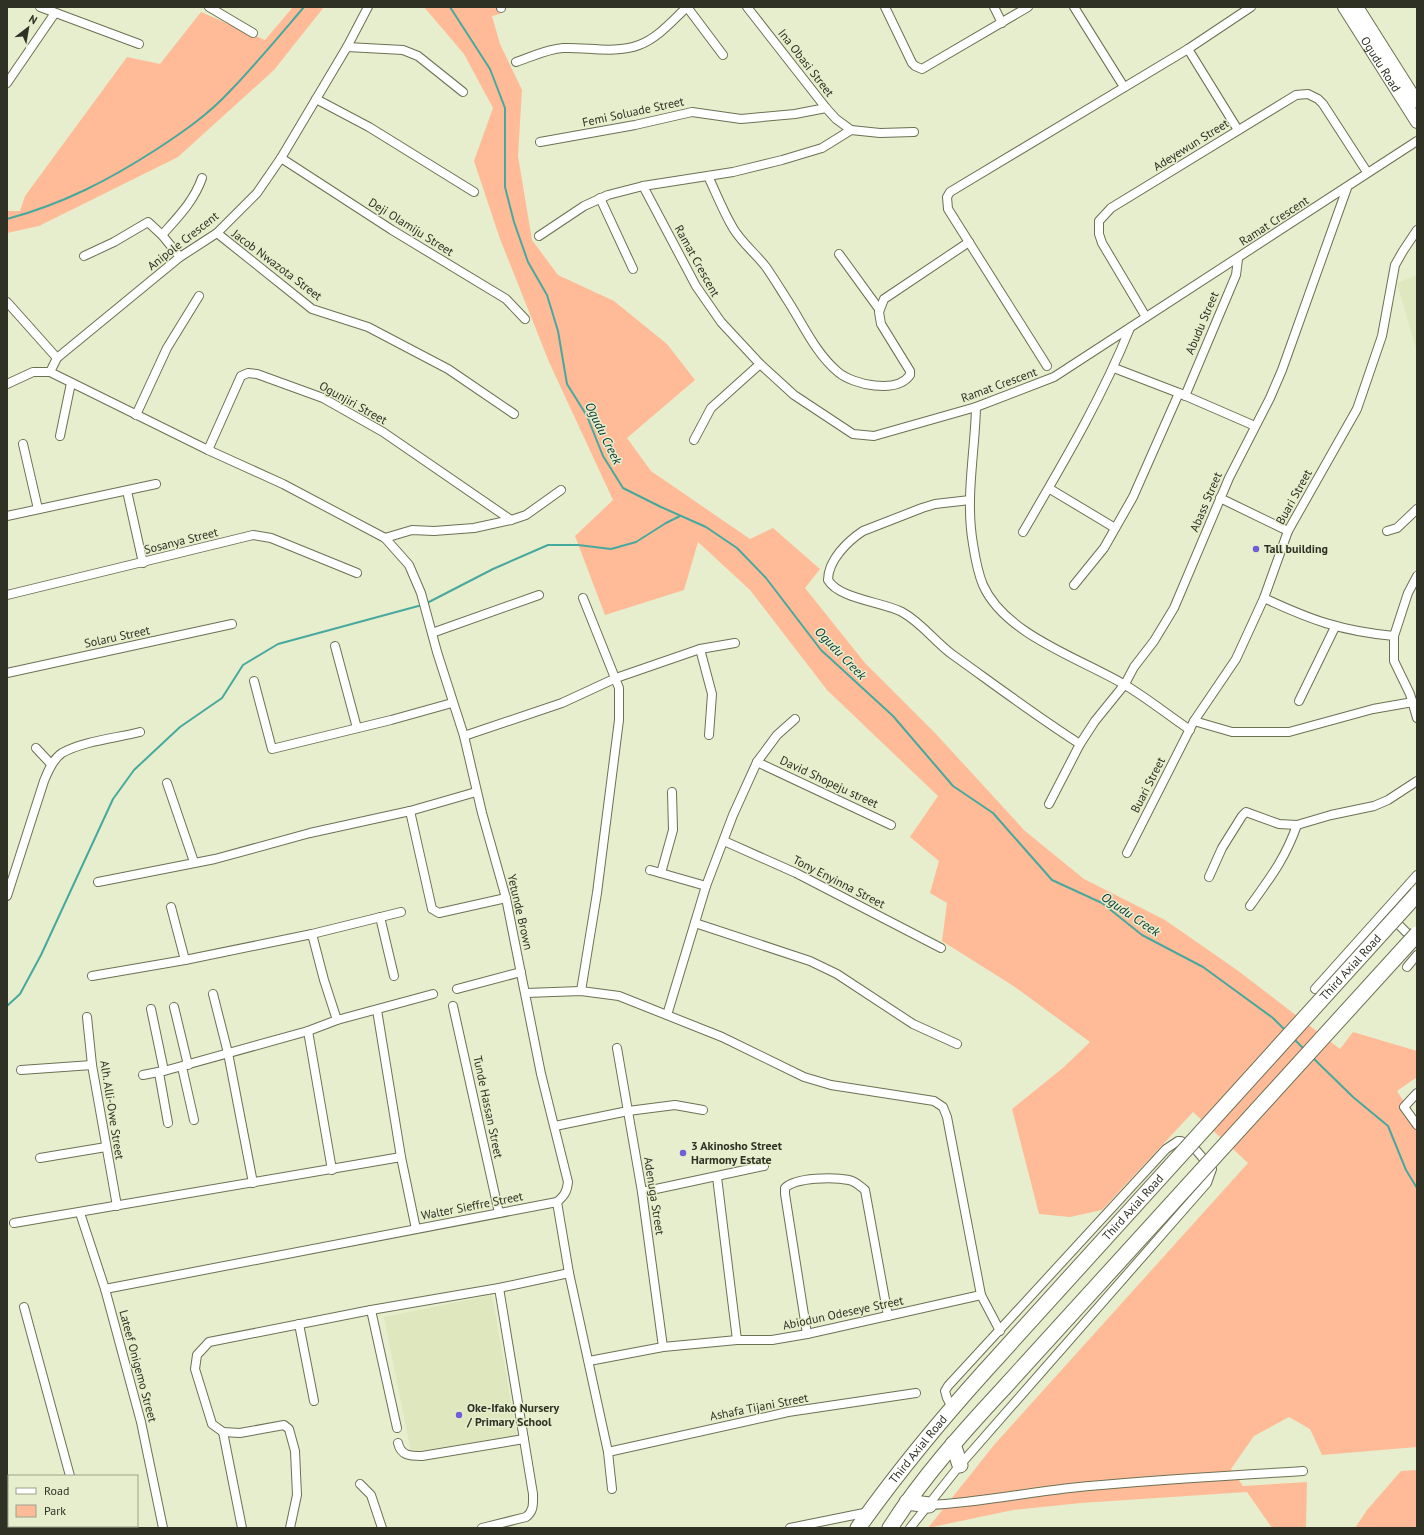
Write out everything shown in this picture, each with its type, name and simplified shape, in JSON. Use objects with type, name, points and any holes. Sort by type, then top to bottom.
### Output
[{"type":"highway","name":"Third Axial Road","points":[[858,1528],[952,1407],[1417,894]]},
{"type":"highway","name":"Third Axial Road","points":[[890,1528],[952,1444],[1417,934]]},
{"type":"highway","points":[[952,1444],[960,1466]]},
{"type":"highway","points":[[908,1502],[929,1505]]},
{"type":"main road","name":"Ogudu Road","points":[[1344,7],[1417,122]]},
{"type":"main road","name":"Ogudu Road","points":[[1357,7],[1417,102]]},
{"type":"street","points":[[40,7],[139,44]]},
{"type":"street","points":[[209,7],[253,33]]},
{"type":"street","name":"Anipole Crescent","points":[[50,372],[57,358],[180,257],[217,233],[256,193],[281,158],[347,47],[368,7]]},
{"type":"street","points":[[516,62],[550,50],[563,48],[610,50],[639,45],[661,31],[687,7],[723,56]]},
{"type":"street","name":"Ina Obasi Street","points":[[747,7],[826,108],[836,119],[851,130]]},
{"type":"street","points":[[885,7],[912,63],[918,68],[927,67],[1028,7]]},
{"type":"street","points":[[994,7],[1002,23]]},
{"type":"street","points":[[1074,7],[1124,87]]},
{"type":"street","points":[[1047,366],[948,209],[947,197],[950,192],[1188,49],[1252,7]]},
{"type":"street","points":[[7,83],[55,13]]},
{"type":"street","points":[[347,47],[403,50],[418,56],[463,92]]},
{"type":"street","points":[[1188,49],[1238,130]]},
{"type":"street","name":"Adeyewun Street","points":[[1146,317],[1102,243],[1099,234],[1099,221],[1111,208],[1296,95],[1308,94],[1318,99],[1323,104],[1367,172]]},
{"type":"street","points":[[316,99],[369,127],[474,192]]},
{"type":"street","name":"Femi Soluade Street","points":[[540,142],[635,125],[692,112],[741,119],[788,115],[826,108]]},
{"type":"street","points":[[540,236],[563,219],[600,198],[643,186],[753,168],[822,148],[851,130],[880,133],[914,132]]},
{"type":"street","name":"Ramat Crescent","points":[[643,186],[696,286],[721,322],[760,364],[794,395],[844,430],[862,436],[874,436],[976,408],[1054,377],[1238,259],[1346,188],[1367,172],[1417,141]]},
{"type":"street","name":"Deji Olamiju Street","points":[[281,158],[392,230],[506,299],[525,319]]},
{"type":"street","points":[[708,176],[733,228],[744,244],[766,267],[829,364],[849,380],[872,385],[888,384],[903,381],[910,375],[910,371],[878,318],[884,299],[969,242]]},
{"type":"street","points":[[162,235],[189,203],[198,190],[202,178]]},
{"type":"street","name":"Abass Street","points":[[1049,804],[1080,744],[1095,721],[1125,684],[1134,666],[1154,640],[1174,608],[1220,498],[1282,370],[1346,188]]},
{"type":"street","points":[[600,198],[633,269]]},
{"type":"street","points":[[84,256],[114,242],[148,222],[162,235],[180,257]]},
{"type":"street","name":"Buari Street","points":[[1127,853],[1194,721],[1236,659],[1264,598],[1288,531],[1357,409],[1382,336],[1395,265],[1402,251],[1417,230]]},
{"type":"street","name":"Jacob Nwazota Street","points":[[217,233],[312,308],[368,327],[442,365],[514,414]]},
{"type":"street","points":[[839,254],[880,309]]},
{"type":"street","name":"Abudu Street","points":[[1074,585],[1104,548],[1133,497],[1182,395],[1236,275],[1238,259]]},
{"type":"street","points":[[136,415],[167,348],[199,296]]},
{"type":"street","points":[[7,302],[57,358]]},
{"type":"street","points":[[1023,532],[1050,489],[1114,368],[1130,328]]},
{"type":"street","points":[[694,440],[711,408],[760,364]]},
{"type":"street","points":[[1114,368],[1255,426]]},
{"type":"street","points":[[7,384],[33,372],[50,372],[208,450],[282,484],[385,538],[412,530],[434,531],[474,528],[511,520],[526,515],[561,490]]},
{"type":"street","name":"Ogunjiri Street","points":[[208,450],[242,376],[248,373],[256,374],[323,398],[382,432],[511,520]]},
{"type":"street","points":[[60,436],[71,383]]},
{"type":"street","points":[[976,408],[970,500],[972,543],[983,585],[991,599],[1015,622],[1052,647],[1125,684],[1190,730]]},
{"type":"street","points":[[23,444],[38,509]]},
{"type":"street","points":[[7,516],[156,484]]},
{"type":"street","points":[[1050,489],[1115,528]]},
{"type":"street","points":[[127,490],[142,563]]},
{"type":"street","points":[[1220,498],[1288,531]]},
{"type":"street","points":[[970,500],[935,504],[863,531],[854,537],[835,559],[830,566],[828,580],[833,586],[852,596],[903,613],[952,654],[1080,744]]},
{"type":"street","points":[[1387,531],[1397,528],[1417,509]]},
{"type":"street","name":"Sosanya Street","points":[[7,595],[253,535],[271,538],[357,573]]},
{"type":"street","name":"Yetunde Brown","points":[[385,538],[409,564],[421,593],[452,703],[464,736],[476,792],[506,898],[541,1074],[568,1182],[567,1190],[564,1196],[557,1202]]},
{"type":"street","points":[[1417,576],[1408,592],[1394,636],[1394,661],[1413,695],[1417,718]]},
{"type":"street","points":[[432,630],[539,595]]},
{"type":"street","points":[[581,991],[597,893],[619,720],[619,688],[583,598]]},
{"type":"street","points":[[1264,598],[1304,617],[1335,627],[1394,636]]},
{"type":"street","name":"Solaru Street","points":[[7,673],[232,624]]},
{"type":"street","points":[[1299,701],[1335,627]]},
{"type":"street","points":[[464,736],[562,703],[616,678],[700,649],[735,644]]},
{"type":"street","points":[[335,646],[357,728]]},
{"type":"street","points":[[700,649],[712,694],[709,736]]},
{"type":"street","points":[[254,681],[272,749],[452,703]]},
{"type":"street","points":[[1194,721],[1232,732],[1289,732],[1373,709],[1413,695]]},
{"type":"street","points":[[667,1015],[706,886],[733,815],[757,762],[777,735],[795,719]]},
{"type":"street","points":[[7,896],[44,781],[52,764],[62,754],[79,746],[140,732]]},
{"type":"street","points":[[36,748],[52,764]]},
{"type":"street","name":"David Shopeju street","points":[[757,762],[891,825]]},
{"type":"street","points":[[1209,876],[1222,848],[1246,812],[1279,824],[1297,825],[1331,815],[1374,806],[1388,800],[1417,781]]},
{"type":"street","points":[[167,783],[194,862]]},
{"type":"street","points":[[98,882],[194,862],[410,811],[476,792]]},
{"type":"street","points":[[661,873],[673,830],[672,792]]},
{"type":"street","points":[[410,811],[432,909],[439,913],[506,898]]},
{"type":"street","points":[[1250,906],[1283,860],[1297,825]]},
{"type":"street","name":"Tony Enyinna Street","points":[[724,841],[796,873],[941,948]]},
{"type":"street","points":[[650,870],[706,886]]},
{"type":"street","points":[[1315,989],[1417,874]]},
{"type":"street","points":[[171,907],[185,960]]},
{"type":"street","points":[[1386,909],[1402,928],[1417,940]]},
{"type":"street","points":[[92,976],[185,960],[312,934],[401,912]]},
{"type":"street","points":[[380,917],[394,976]]},
{"type":"street","points":[[695,923],[810,961],[837,974],[913,1024],[957,1044]]},
{"type":"street","points":[[312,934],[324,980],[337,1020]]},
{"type":"street","points":[[1407,967],[1417,955]]},
{"type":"street","points":[[457,989],[521,972]]},
{"type":"street","points":[[526,993],[581,991],[619,996],[722,1037],[804,1077],[832,1085],[934,1101],[943,1107],[947,1117],[960,1177],[981,1295],[1000,1331]]},
{"type":"street","points":[[213,994],[228,1053],[253,1183]]},
{"type":"street","points":[[142,1075],[185,1066],[308,1031],[337,1020],[433,994]]},
{"type":"street","name":"Tunde Hassan Street","points":[[453,1006],[499,1213]]},
{"type":"street","points":[[174,1007],[194,1120]]},
{"type":"street","points":[[151,1009],[162,1072],[168,1123]]},
{"type":"street","points":[[377,1010],[401,1157],[416,1229]]},
{"type":"street","name":"Alh. Alli-Owe Street","points":[[87,1017],[92,1065],[117,1206]]},
{"type":"street","points":[[308,1031],[332,1170]]},
{"type":"street","name":"Adenuga Street","points":[[617,1048],[642,1192],[663,1347]]},
{"type":"street","points":[[20,1070],[92,1065]]},
{"type":"street","points":[[1417,1093],[1404,1107],[1417,1125]]},
{"type":"street","points":[[555,1126],[628,1111],[675,1104],[703,1110]]},
{"type":"street","points":[[910,1528],[960,1466],[1207,1183],[1212,1169],[1205,1160],[1182,1141],[1178,1141],[1166,1149],[945,1391],[946,1398],[952,1407]]},
{"type":"street","points":[[40,1158],[106,1147]]},
{"type":"street","points":[[14,1223],[80,1213],[401,1157]]},
{"type":"street","points":[[642,1192],[764,1166]]},
{"type":"street","points":[[717,1177],[736,1340]]},
{"type":"street","points":[[807,1334],[785,1194],[786,1188],[797,1181],[833,1178],[850,1180],[865,1190],[888,1316]]},
{"type":"street","points":[[557,1202],[569,1273],[608,1452],[612,1489]]},
{"type":"street","name":"Walter Sieffre Street","points":[[104,1289],[557,1202]]},
{"type":"street","name":"Lateef Onigemo Street","points":[[80,1213],[104,1289],[141,1422],[163,1528]]},
{"type":"street","points":[[290,1528],[297,1495],[295,1451],[287,1426],[240,1433],[223,1432],[212,1424],[205,1406],[195,1369],[197,1355],[209,1342],[371,1310],[499,1288],[569,1273]]},
{"type":"street","points":[[482,1528],[526,1517],[531,1513],[533,1494],[499,1288]]},
{"type":"street","name":"Abiodun Odeseye Street","points":[[589,1360],[663,1347],[736,1340],[772,1340],[807,1334],[981,1295]]},
{"type":"street","points":[[24,1307],[70,1475]]},
{"type":"street","points":[[371,1310],[397,1428]]},
{"type":"street","points":[[299,1324],[314,1401]]},
{"type":"street","name":"Ashafa Tijani Street","points":[[608,1452],[788,1412],[916,1392]]},
{"type":"street","points":[[223,1432],[242,1528]]},
{"type":"street","points":[[398,1443],[400,1450],[407,1456],[422,1456],[524,1439]]},
{"type":"street","points":[[929,1505],[960,1504],[1012,1495],[1072,1488],[1303,1470]]},
{"type":"street","points":[[360,1484],[371,1495],[382,1528]]},
{"type":"street","points":[[790,1528],[830,1524],[869,1512]]},
{"type":"shaded area","points":[[1417,275],[1417,352],[1397,283]]},
{"type":"shaded area","points":[[492,1295],[517,1436],[411,1452],[384,1317]]},
{"type":"green space","points":[[293,7],[324,7],[274,70],[178,157],[39,226],[7,233],[7,211],[20,211],[25,196],[127,57],[160,64],[201,12],[265,40]]},
{"type":"green space","points":[[424,7],[498,7],[500,14],[492,16],[500,44],[522,90],[518,156],[532,240],[558,275],[614,301],[667,344],[695,380],[627,438],[651,471],[750,539],[773,528],[820,569],[805,588],[865,663],[936,734],[1025,831],[1084,879],[1165,920],[1237,970],[1340,1049],[1353,1032],[1417,1051],[1417,1077],[1397,1091],[1417,1122],[1417,1447],[1322,1455],[1310,1429],[1289,1417],[1254,1436],[1231,1469],[1243,1486],[1307,1482],[1306,1528],[1272,1528],[1247,1492],[1081,1503],[1013,1510],[928,1528],[994,1445],[1248,1163],[1193,1112],[1102,1210],[1070,1217],[1039,1214],[1012,1109],[1064,1067],[1090,1042],[1015,987],[942,941],[947,903],[930,893],[939,861],[910,837],[938,796],[827,690],[750,590],[698,542],[684,590],[605,615],[575,536],[613,500],[549,362],[500,239],[474,161],[493,108],[464,54]]},
{"type":"green space","points":[[1417,1470],[1417,1528],[1355,1528],[1367,1510],[1401,1471]]},
{"type":"waterway","points":[[7,219],[47,206],[85,190],[121,171],[167,143],[205,115],[222,99],[259,60],[304,7]]},
{"type":"waterway","name":"Ogudu Creek","points":[[450,7],[490,69],[505,108],[505,187],[514,222],[528,262],[547,295],[558,331],[567,384],[587,416],[603,456],[623,488],[706,527],[737,548],[766,578],[821,650],[893,716],[953,786],[993,813],[1052,880],[1102,903],[1142,935],[1203,967],[1273,1018],[1285,1030]]},
{"type":"waterway","points":[[427,603],[493,569],[548,545],[578,545],[611,549],[636,542],[680,516]]},
{"type":"waterway","points":[[7,1006],[20,994],[41,955],[113,799],[134,770],[180,727],[222,698],[243,665],[278,644],[422,605]]},
{"type":"waterway","name":"Ogudu Creek","points":[[1294,1039],[1305,1050]]},
{"type":"waterway","name":"Ogudu Creek","points":[[1312,1057],[1353,1097],[1388,1126],[1406,1170],[1417,1188]]},
{"type":"place","name":"Tall building","points":[[1256,549]]},
{"type":"place","name":"3 Akinosho Street Harmony Estate","points":[[683,1153]]},
{"type":"place","name":"Oke-Ifako Nursery / Primary School","points":[[459,1415]]}]
